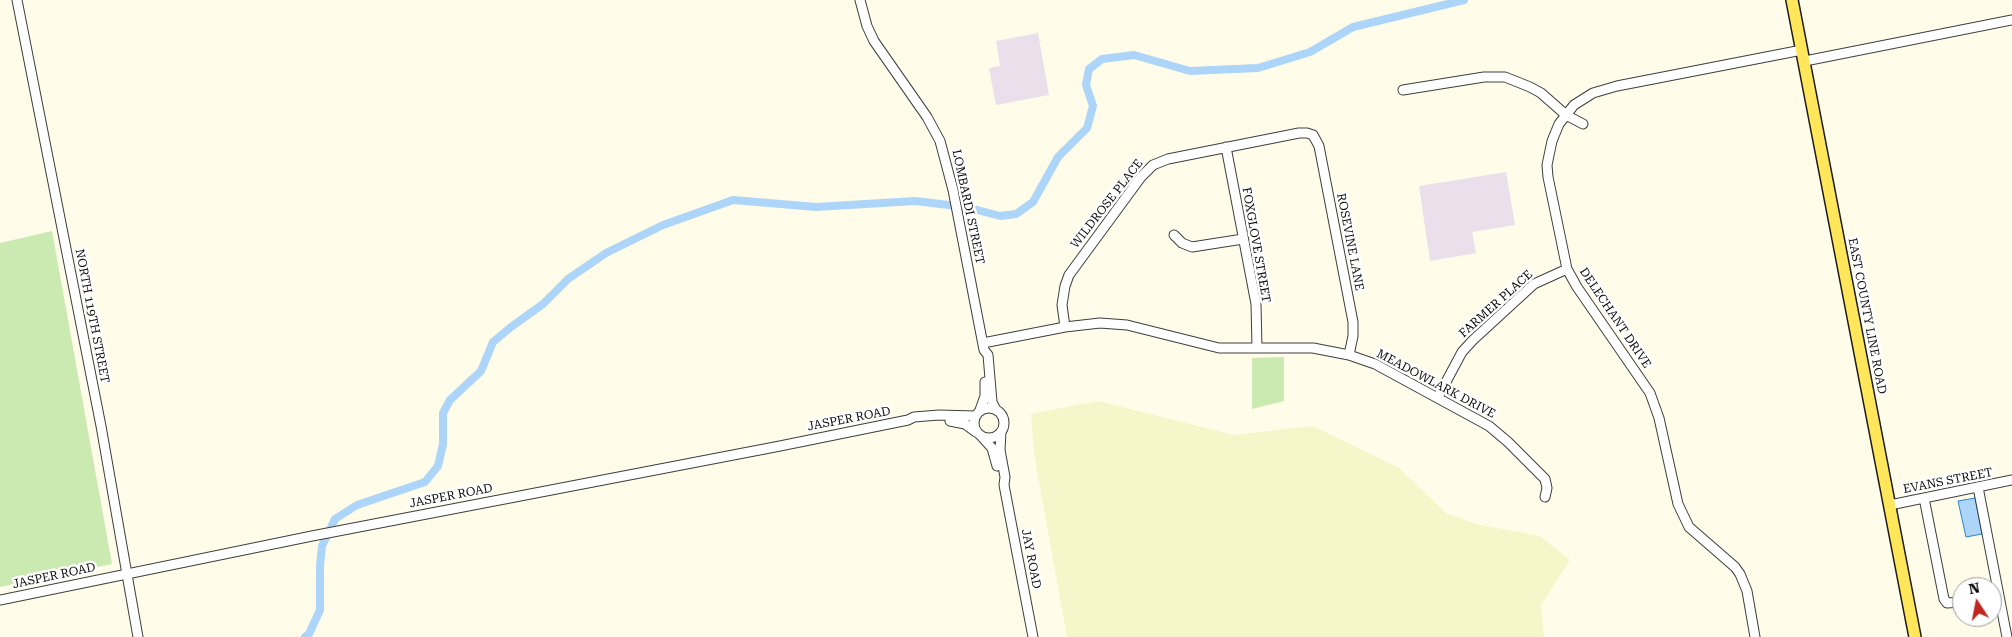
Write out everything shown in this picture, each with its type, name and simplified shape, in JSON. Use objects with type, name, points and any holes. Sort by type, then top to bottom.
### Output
[{"type":"main road","name":"EAST COUNTY LINE ROAD","points":[[1792,0],[1915,637]]},
{"type":"street","name":"NORTH 119TH STREET","points":[[17,0],[99,417],[138,637]]},
{"type":"street","name":"LOMBARDI STREET","points":[[860,0],[867,26],[874,42],[934,127],[946,158],[984,347],[988,355],[992,402],[996,410]]},
{"type":"street","name":"DELECHANT DRIVE","points":[[1755,637],[1746,591],[1740,574],[1735,567],[1689,526],[1678,504],[1658,418],[1650,393],[1577,287],[1567,269],[1547,165],[1548,152],[1555,132],[1566,115],[1584,98],[1604,88],[2012,20]]},
{"type":"street","points":[[1403,90],[1484,77],[1505,77],[1516,80],[1541,93],[1566,115],[1583,124]]},
{"type":"street","name":"WILDROSE PLACE","points":[[1065,327],[1062,305],[1064,286],[1069,275],[1141,177],[1153,165],[1168,159],[1299,133],[1313,135]]},
{"type":"street","name":"ROSEVINE LANE","points":[[1313,135],[1319,146],[1353,322],[1353,336],[1349,355]]},
{"type":"street","name":"FOXGLOVE STREET","points":[[1226,148],[1256,304],[1257,348]]},
{"type":"street","points":[[1174,236],[1182,243],[1192,247],[1243,239]]},
{"type":"street","name":"FARMER PLACE","points":[[1438,397],[1462,352],[1473,340],[1534,284],[1543,278],[1567,269]]},
{"type":"street","name":"MEADOWLARK DRIVE","points":[[984,347],[1065,327],[1100,323],[1127,325],[1219,348],[1313,348],[1349,355],[1375,364],[1489,426],[1508,442],[1545,480],[1547,488],[1545,497]]},
{"type":"street","name":"LOMBARDI STREET","points":[[978,413],[986,393],[982,356],[984,347]]},
{"type":"street","points":[[988,408],[996,410],[1004,420],[1001,432],[995,438],[979,435],[973,424],[978,413],[988,408]]},
{"type":"street","name":"JASPER ROAD","points":[[908,420],[914,417],[978,413]]},
{"type":"street","name":"JASPER ROAD","points":[[0,600],[335,531],[908,420],[959,422],[970,426],[979,435]]},
{"type":"street","name":"JAY ROAD","points":[[1001,432],[1000,450],[1004,485],[1033,637]]},
{"type":"street","name":"JAY ROAD","points":[[979,435],[992,448],[1000,478],[1004,485]]},
{"type":"street","name":"EVANS STREET","points":[[1890,505],[2012,480]]},
{"type":"street","points":[[1978,487],[1992,577]]},
{"type":"street","points":[[1924,498],[1944,599],[1947,603],[1952,603]]},
{"type":"street","points":[[2002,620],[2007,637],[2012,636]]},
{"type":"shaded area","points":[[1038,33],[1049,95],[996,105],[989,68],[1000,66],[996,41]]},
{"type":"shaded area","points":[[1506,172],[1515,225],[1472,232],[1476,253],[1430,261],[1419,186]]},
{"type":"green space","points":[[52,231],[112,564],[0,587],[0,243]]},
{"type":"green space","points":[[1284,357],[1284,401],[1252,409],[1252,358]]},
{"type":"green space","points":[[1098,401],[1234,435],[1313,426],[1399,468],[1446,513],[1476,524],[1540,536],[1570,560],[1541,605],[1544,637],[1067,637],[1034,454],[1031,414]]},
{"type":"water","points":[[1975,498],[1982,534],[1966,537],[1958,501]]},
{"type":"waterway","points":[[305,637],[309,634],[320,610],[322,546],[335,519],[357,505],[425,482],[438,466],[443,444],[443,413],[450,400],[481,371],[493,342],[543,304],[568,279],[606,253],[663,225],[733,200],[816,207],[915,201],[966,207],[1000,216],[1016,214],[1033,202],[1058,157],[1087,128],[1093,106],[1086,85],[1089,69],[1102,59],[1134,55],[1190,71],[1258,68],[1310,52],[1353,27],[1464,0]]}]
